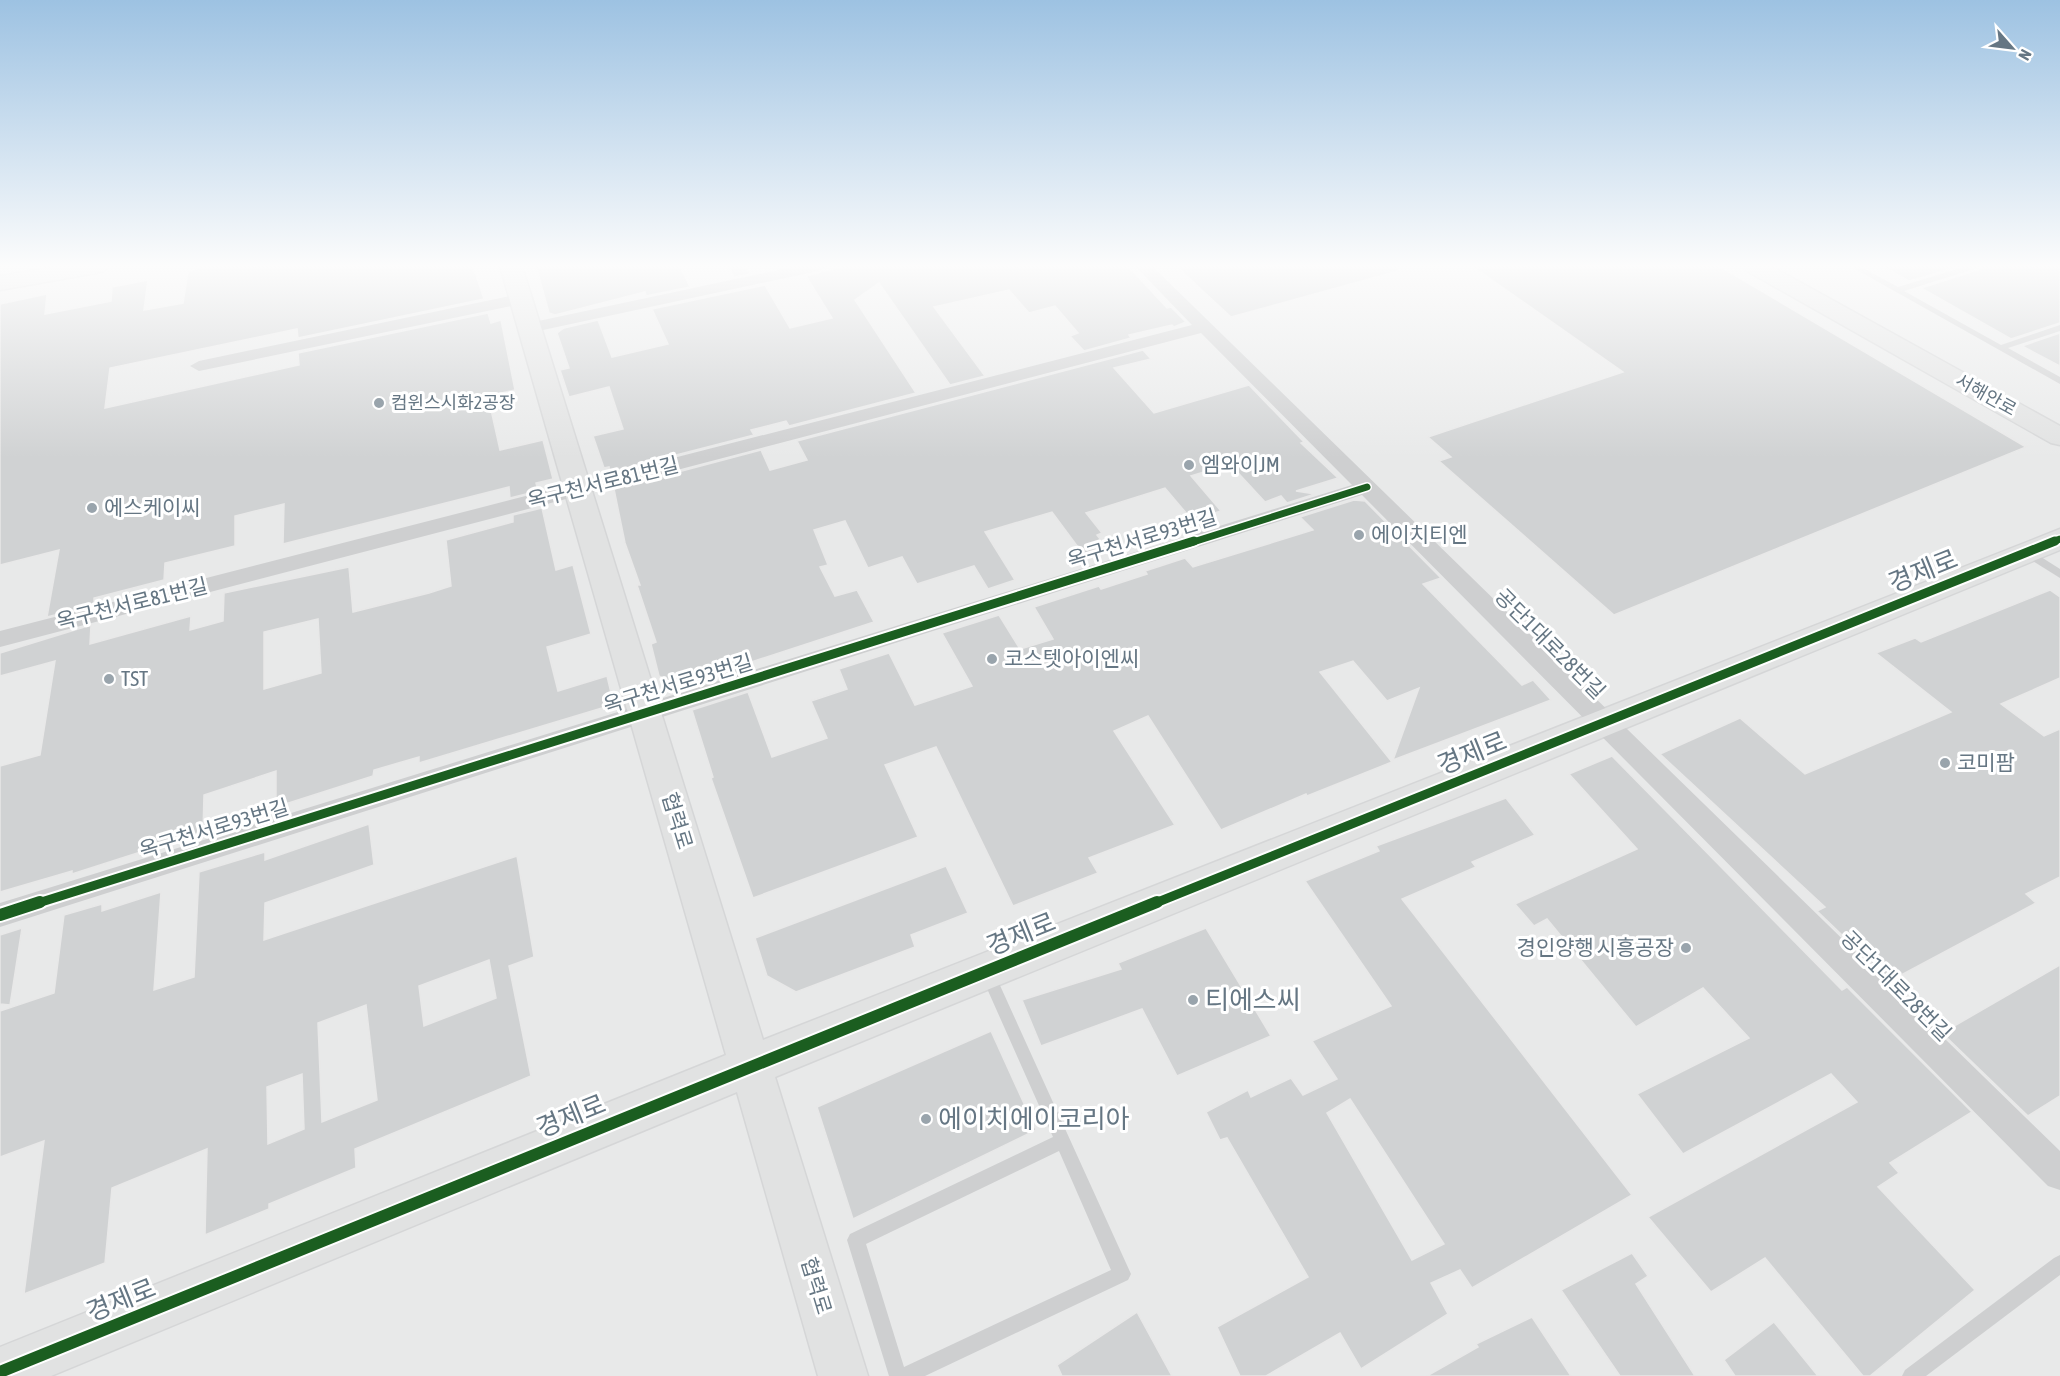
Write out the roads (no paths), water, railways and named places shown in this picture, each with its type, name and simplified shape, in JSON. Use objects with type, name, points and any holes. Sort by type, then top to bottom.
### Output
[{"type":"street","points":[[199,366],[368,330]]},
{"type":"street","name":"협력로","points":[[530,330],[843,1376]]},
{"type":"street","name":"옥구천서로81번길","points":[[0,639],[1194,330]]},
{"type":"street","name":"공단1대로28번길","points":[[1209,330],[2060,1174]]},
{"type":"street","name":"서해안로","points":[[1870,330],[2060,437]]},
{"type":"street","name":"서해안로","points":[[1903,330],[2060,417]]},
{"type":"street","name":"옥구천서로93번길","points":[[0,915],[1367,487]]},
{"type":"street","name":"경제로","points":[[0,1372],[750,1066],[2043,546]]},
{"type":"lane","points":[[1972,330],[2060,381]]},
{"type":"lane","points":[[2003,347],[2053,330]]},
{"type":"lane","points":[[2043,546],[2060,574]]},
{"type":"lane","points":[[905,1376],[1122,1274],[986,971]]},
{"type":"lane","points":[[898,1376],[856,1240],[1063,1141]]},
{"type":"lane","points":[[1911,1376],[2060,1264]]},
{"type":"place","name":"컴윈스시화2공장","points":[[379,403]]},
{"type":"place","name":"엠와이JM","points":[[1189,465]]},
{"type":"place","name":"에스케이씨","points":[[92,508]]},
{"type":"place","name":"에이치티엔","points":[[1359,535]]},
{"type":"place","name":"코스텟아이엔씨","points":[[992,659]]},
{"type":"place","name":"TST","points":[[109,679]]},
{"type":"place","name":"코미팜","points":[[1945,763]]},
{"type":"place","name":"경인양행 시흥공장","points":[[1686,948]]},
{"type":"place","name":"티에스씨","points":[[1193,1000]]},
{"type":"place","name":"에이치에이코리아","points":[[926,1119]]}]
